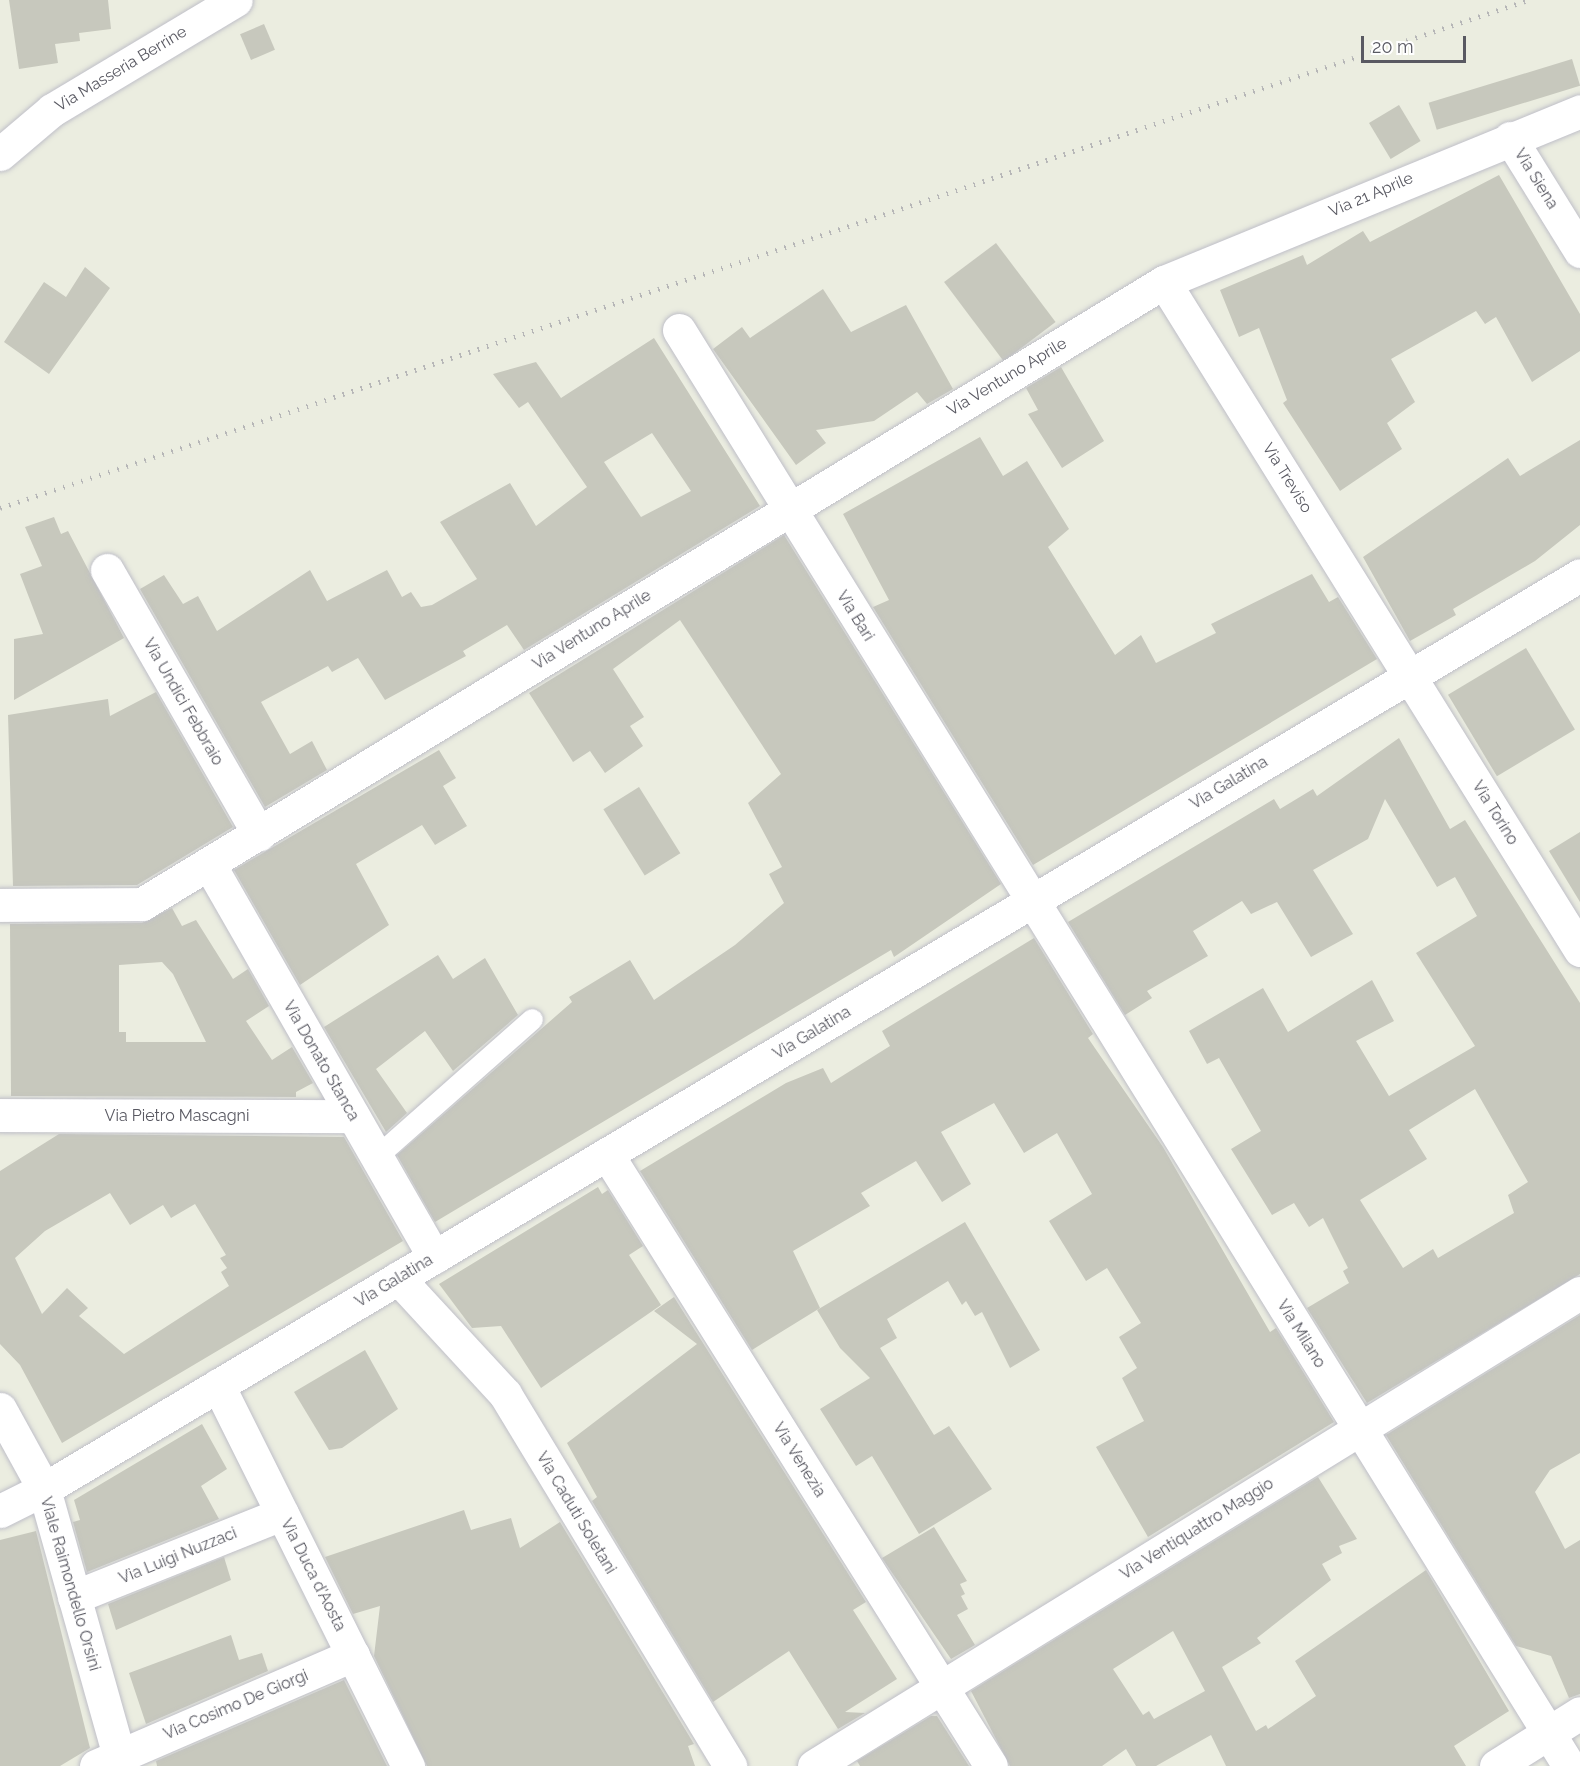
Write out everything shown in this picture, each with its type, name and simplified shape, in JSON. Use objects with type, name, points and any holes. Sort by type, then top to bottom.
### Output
[{"type":"street","name":"Via Masseria Berrine","points":[[3,144],[51,110],[236,0]]},
{"type":"street","name":"Via 21 Aprile","points":[[1164,282],[1580,111]]},
{"type":"street","name":"Via Siena","points":[[1510,138],[1580,251]]},
{"type":"street","name":"Via Ventuno Aprile","points":[[0,905],[142,904],[1164,282]]},
{"type":"street","name":"Via Treviso","points":[[1164,282],[1410,675]]},
{"type":"street","name":"Via Bari","points":[[679,330],[788,509],[1034,901]]},
{"type":"street","name":"Via Undici Febbraio","points":[[107,570],[259,834]]},
{"type":"street","name":"Via Galatina","points":[[0,1511],[44,1489],[1580,575]]},
{"type":"street","name":"Via Torino","points":[[1410,675],[1580,950]]},
{"type":"street","name":"Via Donato Stanca","points":[[208,864],[434,1257]]},
{"type":"street","name":"Via Milano","points":[[1034,901],[1569,1766]]},
{"type":"street","name":"Via Pietro Mascagni","points":[[0,1115],[353,1116]]},
{"type":"street","name":"Via Venezia","points":[[607,1154],[991,1766]]},
{"type":"street","name":"Via Caduti Soletani","points":[[398,1278],[504,1394],[730,1766]]},
{"type":"street","name":"Via Ventiquattro Maggio","points":[[814,1766],[1580,1293]]},
{"type":"street","name":"Via Duca d'Aosta","points":[[218,1385],[408,1766]]},
{"type":"street","name":"Viale Raimondello Orsini","points":[[0,1409],[44,1489],[74,1597],[112,1762]]},
{"type":"street","name":"Via Luigi Nuzzaci","points":[[74,1597],[282,1514]]},
{"type":"street","name":"Via Cosimo De Giorgi","points":[[112,1762],[352,1654]]},
{"type":"street","points":[[1497,1766],[1580,1713]]},
{"type":"lane","points":[[376,1156],[532,1019]]},
{"type":"building","points":[[9,0],[108,0],[111,29],[79,33],[80,41],[55,44],[58,63],[19,69]]},
{"type":"building","points":[[264,24],[275,50],[251,60],[240,34]]},
{"type":"building","points":[[1572,59],[1580,86],[1437,130],[1429,103]]},
{"type":"building","points":[[1399,105],[1421,141],[1391,159],[1369,123]]},
{"type":"building","points":[[1499,175],[1580,314],[1580,351],[1532,382],[1496,317],[1485,324],[1476,311],[1391,359],[1415,402],[1387,423],[1402,449],[1340,491],[1283,403],[1287,400],[1259,328],[1239,337],[1220,290],[1303,255],[1307,265],[1363,231],[1370,242]]},
{"type":"building","points":[[996,243],[1056,322],[1004,361],[944,282]]},
{"type":"building","points":[[85,267],[110,288],[49,374],[4,342],[44,282],[66,297]]},
{"type":"building","points":[[823,289],[851,332],[906,305],[953,389],[927,404],[917,392],[874,421],[816,430],[826,443],[796,465],[713,349],[742,327],[750,338]]},
{"type":"building","points":[[654,338],[760,506],[524,650],[507,625],[463,651],[466,656],[385,700],[358,658],[332,672],[328,666],[261,702],[290,754],[312,741],[327,770],[265,807],[140,589],[164,575],[183,604],[198,596],[217,631],[310,570],[327,601],[387,570],[402,597],[411,592],[421,607],[432,605],[477,579],[440,522],[510,483],[536,526],[587,487],[528,402],[519,408],[493,374],[536,362],[561,398]],"holes":[[[652,433],[691,491],[641,517],[604,462]]]},
{"type":"building","points":[[1061,367],[1104,441],[1062,468],[1028,414],[1038,410],[1026,388]]},
{"type":"building","points":[[980,437],[1003,476],[1027,461],[1069,529],[1048,547],[1115,655],[1141,635],[1156,663],[1216,633],[1211,624],[1312,574],[1329,602],[1338,597],[1377,659],[1033,865],[873,607],[889,600],[843,514]]},
{"type":"building","points":[[1580,440],[1580,525],[1535,561],[1453,609],[1456,615],[1410,641],[1363,557],[1508,458],[1520,476]]},
{"type":"building","points":[[54,517],[61,534],[68,531],[124,638],[14,700],[14,639],[43,634],[20,574],[42,566],[25,527]]},
{"type":"building","points":[[784,535],[1001,884],[894,957],[891,950],[435,1222],[397,1155],[572,1002],[569,997],[630,960],[654,1000],[735,945],[784,903],[769,874],[782,867],[748,803],[781,774],[680,620],[613,669],[644,717],[630,726],[643,746],[605,773],[590,751],[573,762],[529,693]]},
{"type":"building","points":[[1526,648],[1575,729],[1497,776],[1448,695]]},
{"type":"building","points":[[156,692],[233,827],[137,885],[13,886],[8,715],[108,699],[110,716]]},
{"type":"building","points":[[1399,738],[1450,829],[1465,820],[1580,1003],[1580,1274],[1367,1403],[1307,1308],[1349,1283],[1343,1271],[1348,1268],[1323,1218],[1309,1227],[1294,1203],[1272,1215],[1231,1149],[1261,1131],[1219,1058],[1207,1064],[1189,1031],[1263,988],[1288,1032],[1372,980],[1394,1021],[1356,1041],[1389,1096],[1475,1046],[1416,953],[1477,916],[1455,877],[1437,887],[1385,799],[1368,839],[1313,870],[1353,934],[1311,957],[1277,902],[1251,914],[1242,901],[1193,931],[1208,956],[1147,991],[1152,998],[1125,1015],[1068,922],[1274,799],[1280,809],[1313,789],[1317,796]],"holes":[[[1475,1089],[1528,1182],[1508,1195],[1514,1213],[1438,1258],[1433,1249],[1403,1268],[1360,1200],[1427,1159],[1409,1130]]]},
{"type":"building","points":[[439,750],[456,778],[443,786],[467,826],[435,845],[422,825],[356,864],[389,925],[300,985],[234,870]]},
{"type":"building","points":[[639,787],[680,853],[645,875],[603,809]]},
{"type":"building","points":[[1580,832],[1580,902],[1549,851]]},
{"type":"building","points":[[172,908],[182,926],[196,920],[233,979],[248,969],[269,1006],[246,1021],[272,1060],[292,1047],[313,1083],[296,1092],[296,1097],[11,1096],[10,924],[142,923]],"holes":[[[162,962],[173,974],[206,1042],[126,1042],[126,1032],[119,1032],[119,965]]]},
{"type":"building","points":[[1034,938],[1093,1034],[1088,1038],[1163,1147],[1270,1332],[1276,1328],[1334,1422],[1148,1537],[1096,1447],[1144,1421],[1122,1378],[1137,1368],[1119,1337],[1141,1323],[1107,1268],[1086,1281],[1049,1221],[1092,1194],[1057,1133],[1024,1153],[994,1103],[941,1132],[971,1184],[942,1202],[916,1161],[861,1193],[870,1206],[793,1251],[820,1308],[752,1350],[640,1171],[786,1083],[823,1068],[831,1083],[890,1046],[882,1031]]},
{"type":"building","points":[[438,955],[453,979],[485,958],[518,1015],[453,1071],[425,1031],[376,1069],[407,1113],[386,1132],[324,1027]]},
{"type":"building","points":[[59,1134],[344,1137],[403,1241],[62,1443],[20,1365],[0,1344],[0,1171]],"holes":[[[110,1193],[130,1225],[163,1205],[171,1218],[195,1204],[226,1255],[220,1258],[227,1268],[221,1272],[229,1286],[124,1354],[79,1316],[88,1308],[67,1288],[42,1314],[15,1258],[45,1231]]]},
{"type":"building","points":[[598,1187],[602,1194],[608,1190],[643,1246],[629,1255],[661,1305],[541,1388],[501,1326],[472,1328],[439,1284]]},
{"type":"building","points":[[965,1222],[1040,1350],[1010,1368],[982,1312],[975,1316],[966,1301],[962,1305],[948,1281],[887,1319],[897,1338],[880,1348],[934,1435],[949,1426],[992,1489],[919,1534],[872,1456],[856,1466],[820,1409],[870,1378],[840,1348],[817,1310]]},
{"type":"building","points":[[674,1297],[866,1602],[853,1610],[897,1679],[845,1712],[865,1713],[838,1729],[789,1651],[713,1702],[592,1501],[597,1497],[567,1443],[697,1344],[654,1311]]},
{"type":"building","points":[[1580,1315],[1580,1453],[1550,1470],[1535,1492],[1565,1549],[1580,1540],[1580,1694],[1569,1698],[1551,1656],[1516,1646],[1386,1435]]},
{"type":"building","points":[[365,1350],[398,1409],[342,1448],[329,1450],[294,1392]]},
{"type":"building","points":[[202,1424],[227,1469],[201,1486],[219,1519],[87,1572],[73,1522],[80,1520],[74,1500]]},
{"type":"building","points":[[1318,1477],[1357,1539],[1339,1546],[1342,1553],[1322,1564],[1331,1580],[1257,1638],[1261,1643],[1222,1667],[1256,1731],[1266,1725],[1268,1729],[1316,1696],[1295,1661],[1426,1570],[1509,1711],[1454,1746],[1466,1766],[1226,1766],[1211,1735],[1156,1766],[1136,1766],[1126,1749],[1102,1766],[1010,1766],[971,1691]],"holes":[[[1173,1631],[1205,1691],[1154,1719],[1149,1711],[1143,1715],[1113,1669]]]},
{"type":"building","points":[[464,1510],[471,1530],[511,1518],[520,1548],[560,1522],[694,1744],[688,1746],[695,1766],[427,1766],[374,1656],[380,1606],[353,1614],[325,1557]]},
{"type":"building","points":[[934,1527],[967,1581],[960,1584],[965,1594],[961,1596],[968,1609],[957,1615],[975,1645],[951,1659],[882,1558]]},
{"type":"building","points":[[36,1531],[90,1748],[60,1766],[0,1766],[0,1540]]},
{"type":"building","points":[[224,1557],[231,1580],[116,1630],[108,1604]]},
{"type":"building","points":[[231,1635],[239,1660],[262,1653],[268,1671],[146,1724],[129,1673]]},
{"type":"building","points":[[344,1680],[387,1766],[157,1766],[156,1761]]},
{"type":"building","points":[[931,1716],[937,1716],[969,1766],[860,1766],[857,1761]]},
{"type":"railway","points":[[0,508],[1528,0]]}]
